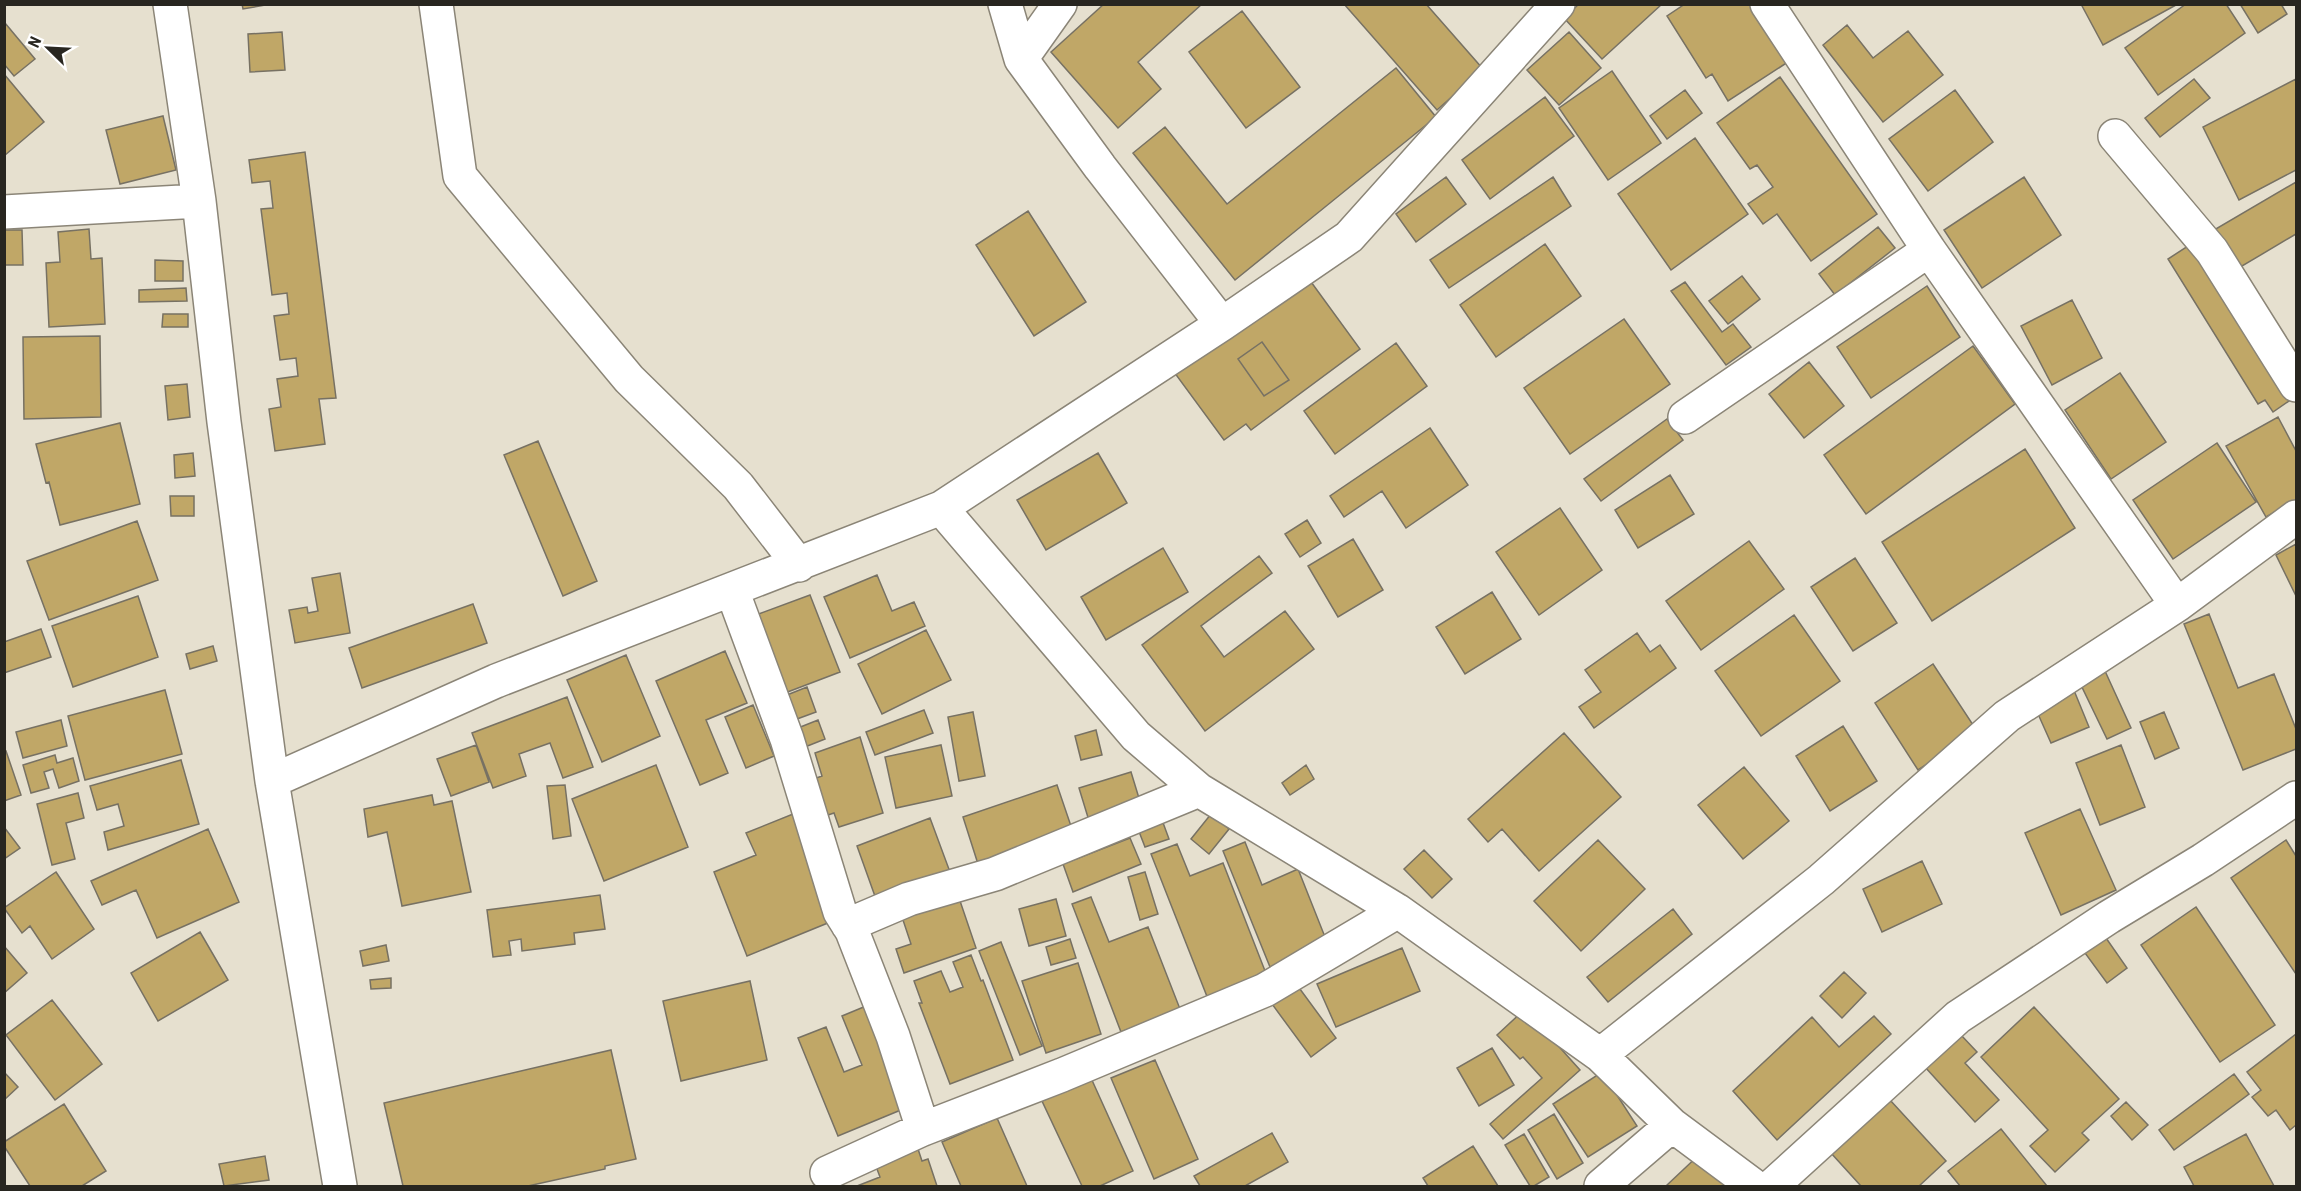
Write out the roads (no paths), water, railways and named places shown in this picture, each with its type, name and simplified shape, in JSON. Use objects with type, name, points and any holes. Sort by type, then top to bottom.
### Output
[{"type":"street","points":[[170,4],[199,201],[224,422],[272,781],[340,1186]]},
{"type":"street","points":[[436,4],[460,176],[629,379],[738,486],[799,565]]},
{"type":"street","points":[[1005,4],[1021,60],[1100,167],[1222,324]]},
{"type":"street","points":[[1021,60],[1060,4]]},
{"type":"street","points":[[272,781],[496,681],[941,508],[1222,324],[1349,237],[1479,95],[1558,4]]},
{"type":"street","points":[[1767,4],[1929,250],[2177,605]]},
{"type":"street","points":[[2115,136],[2212,251],[2296,385]]},
{"type":"street","points":[[4,212],[199,201]]},
{"type":"street","points":[[1685,417],[1929,250]]},
{"type":"street","points":[[941,508],[1136,736],[1199,790],[1398,911],[1600,1055],[1672,1125],[1754,1186]]},
{"type":"street","points":[[1600,1055],[1821,880],[2007,716],[2177,605],[2296,517]]},
{"type":"street","points":[[732,590],[787,740],[840,912],[848,925],[893,1036],[923,1129]]},
{"type":"street","points":[[848,925],[909,899],[994,874],[1199,790]]},
{"type":"street","points":[[1772,1186],[1958,1017],[2109,917],[2203,860],[2296,798]]},
{"type":"street","points":[[827,1173],[923,1129],[1062,1075],[1265,990],[1398,911]]},
{"type":"street","points":[[1601,1186],[1672,1125]]}]
